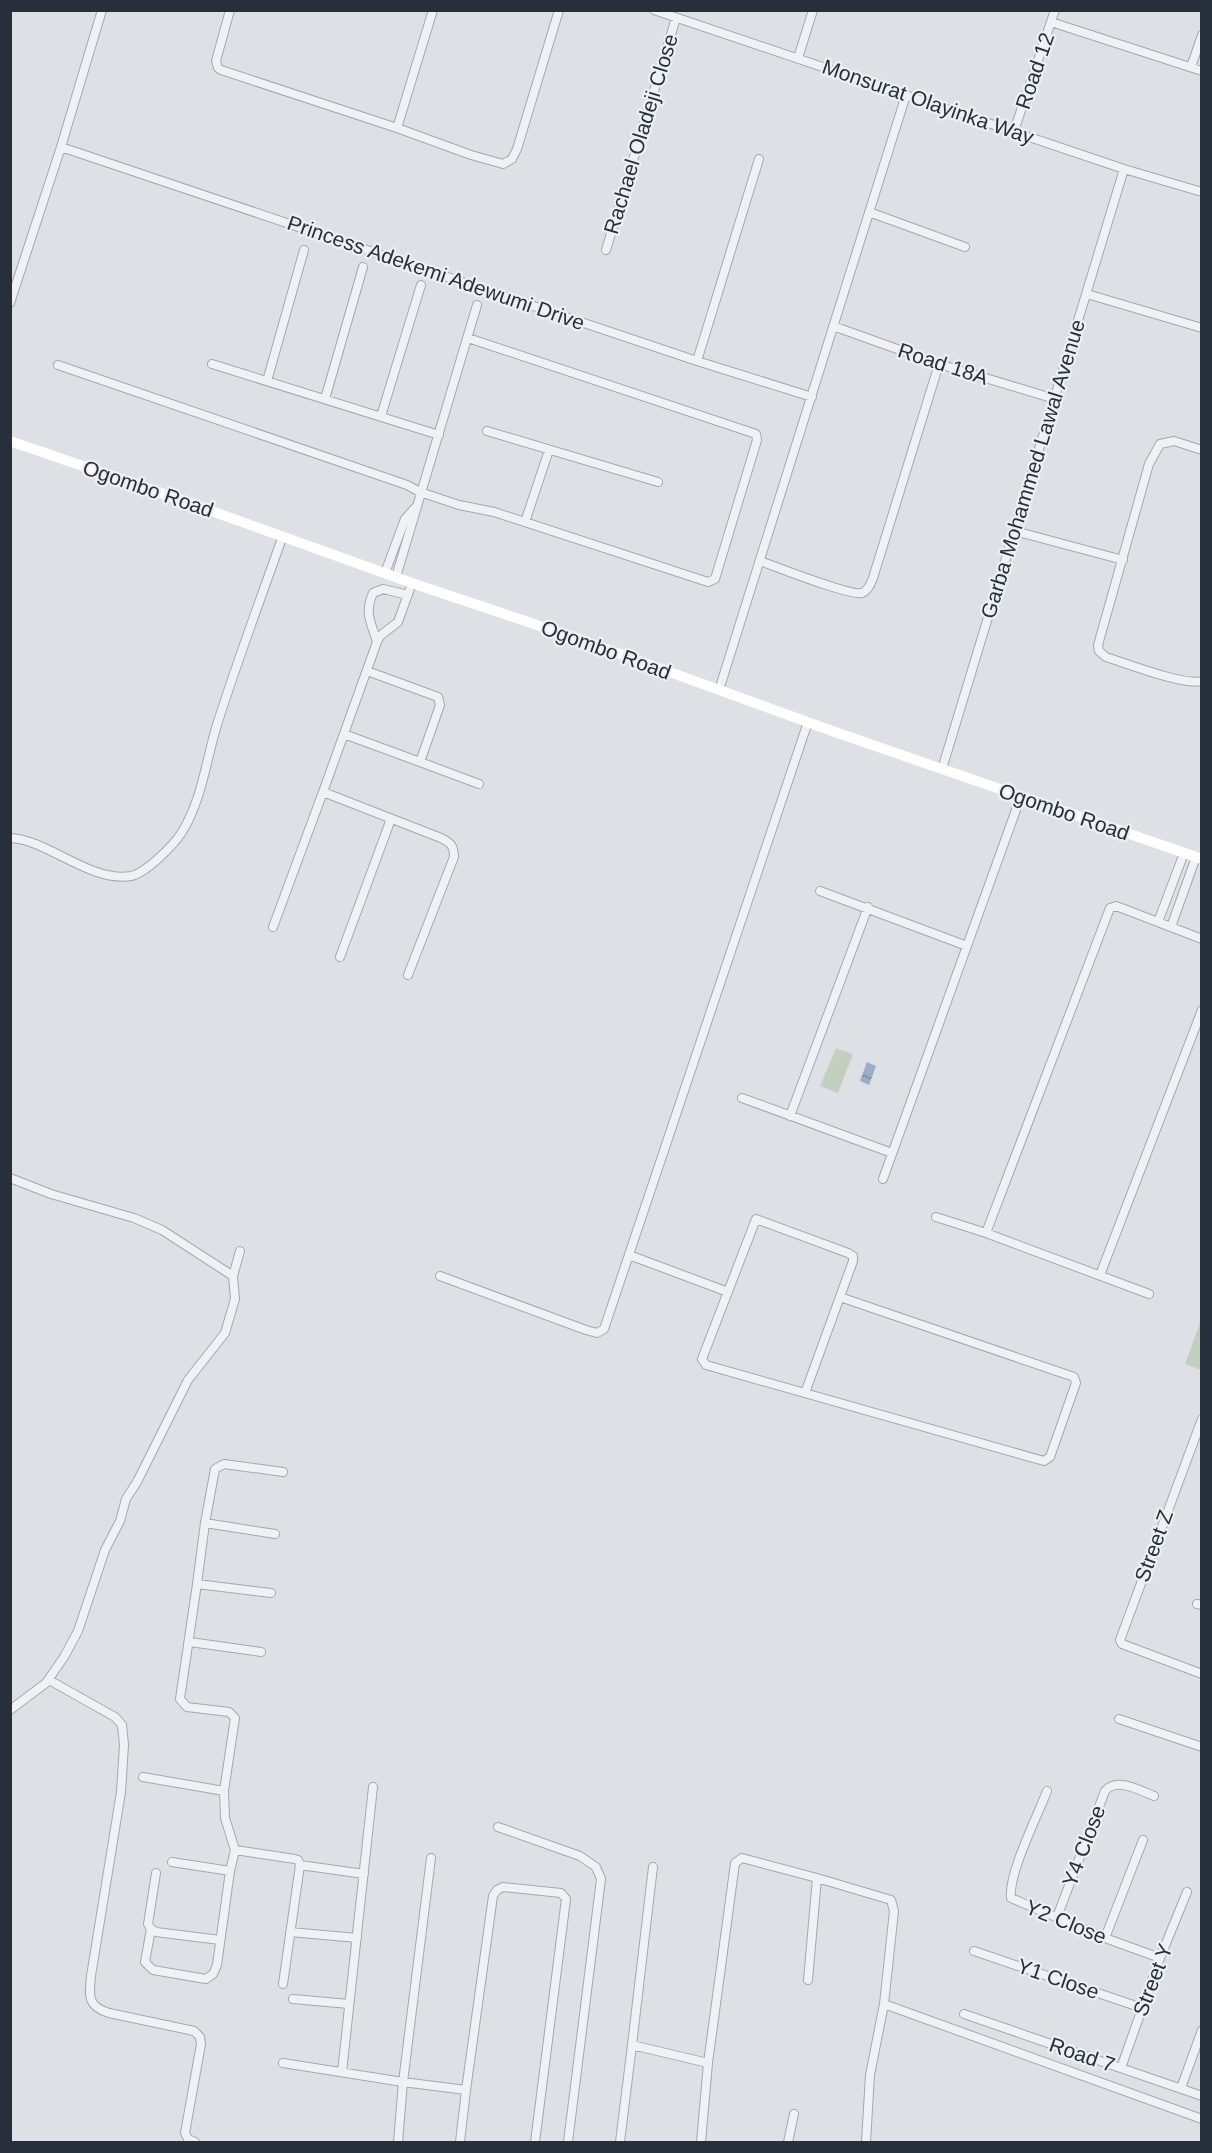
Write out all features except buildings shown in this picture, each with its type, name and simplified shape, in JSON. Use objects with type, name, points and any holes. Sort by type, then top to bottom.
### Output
[{"type":"main road","name":"Ogombo Road","points":[[10,441],[164,494],[282,538],[576,638],[942,770],[1199,858]]},
{"type":"street","points":[[10,303],[13,283],[61,147],[102,10]]},
{"type":"street","points":[[230,10],[216,61],[218,68],[503,164],[509,162],[517,149],[559,10]]},
{"type":"street","points":[[397,128],[433,10]]},
{"type":"street","name":"Monsurat Olayinka Way","points":[[654,10],[1124,169],[1202,192]]},
{"type":"street","points":[[798,58],[813,10]]},
{"type":"street","name":"Road 12","points":[[1014,131],[1055,10]]},
{"type":"street","name":"Rachael Oladeji Close","points":[[606,250],[676,18]]},
{"type":"street","points":[[1051,22],[1202,71]]},
{"type":"street","points":[[1191,68],[1202,34]]},
{"type":"street","points":[[719,690],[906,95]]},
{"type":"street","name":"Princess Adekemi Adewumi Drive","points":[[61,147],[812,397]]},
{"type":"street","points":[[697,360],[759,159]]},
{"type":"street","name":"Garba Mohammed Lawal Avenue","points":[[942,770],[1124,169]]},
{"type":"street","points":[[869,212],[965,247]]},
{"type":"street","points":[[267,381],[304,250]]},
{"type":"street","points":[[325,399],[363,267]]},
{"type":"street","points":[[381,416],[421,285]]},
{"type":"street","points":[[1087,294],[1202,327]]},
{"type":"street","points":[[391,575],[414,521],[420,492],[477,305]]},
{"type":"street","name":"Road 18A","points":[[833,326],[939,364],[1055,399]]},
{"type":"street","points":[[58,366],[399,482],[420,492],[470,509],[485,509],[711,582],[717,575],[757,437],[753,432],[468,338]]},
{"type":"street","points":[[212,364],[439,435]]},
{"type":"street","points":[[760,561],[854,593],[865,591],[873,578],[939,364]]},
{"type":"street","points":[[487,431],[658,482]]},
{"type":"street","points":[[1202,450],[1174,441],[1160,444],[1149,464],[1100,637],[1099,651],[1106,657],[1180,680],[1195,683],[1202,681]]},
{"type":"street","points":[[525,522],[549,450]]},
{"type":"street","points":[[1015,531],[1123,560]]},
{"type":"street","points":[[10,838],[37,845],[88,869],[112,875],[130,876],[139,873],[154,862],[175,841],[182,833],[194,808],[217,726],[282,538]]},
{"type":"street","points":[[273,927],[377,642],[380,636],[398,622],[412,583]]},
{"type":"street","points":[[377,642],[368,612],[368,603],[373,593],[383,589],[408,595]]},
{"type":"street","points":[[367,671],[434,695],[441,701],[420,762]]},
{"type":"street","points":[[440,1276],[597,1333],[604,1329],[807,722]]},
{"type":"street","points":[[344,734],[479,784]]},
{"type":"street","points":[[323,792],[441,838],[450,842],[454,848],[454,857],[408,975]]},
{"type":"street","points":[[883,1179],[1021,796]]},
{"type":"street","points":[[340,957],[391,819]]},
{"type":"street","points":[[1158,922],[1184,854]]},
{"type":"street","points":[[1171,927],[1199,858]]},
{"type":"street","points":[[820,891],[967,946]]},
{"type":"street","points":[[986,1233],[1110,908],[1116,906],[1202,939]]},
{"type":"street","points":[[790,1116],[868,908]]},
{"type":"street","points":[[1100,1275],[1202,1010]]},
{"type":"street","points":[[742,1098],[892,1152]]},
{"type":"street","points":[[10,1178],[51,1194],[134,1218],[162,1230],[233,1276]]},
{"type":"street","points":[[936,1217],[986,1233],[1149,1294]]},
{"type":"street","points":[[805,1393],[840,1297],[854,1261],[853,1256],[759,1219],[754,1220],[702,1359],[706,1365],[1044,1461],[1050,1456],[1076,1383],[1074,1377],[840,1297]]},
{"type":"street","points":[[10,1710],[49,1680],[78,1631],[105,1550],[120,1521],[128,1496],[188,1380],[225,1333],[236,1299],[233,1276],[240,1251]]},
{"type":"street","points":[[629,1255],[728,1292]]},
{"type":"street","name":"Street Z","points":[[1202,1419],[1120,1640],[1122,1644],[1150,1656],[1202,1674]]},
{"type":"street","points":[[151,1929],[145,1962],[153,1970],[206,1979],[216,1970],[234,1850],[225,1818],[224,1791],[235,1718],[229,1712],[187,1707],[180,1699],[215,1469],[224,1464],[283,1472]]},
{"type":"street","points":[[205,1523],[275,1534]]},
{"type":"street","points":[[197,1584],[271,1593]]},
{"type":"street","points":[[190,1642],[261,1652]]},
{"type":"street","points":[[49,1680],[115,1717],[122,1725],[124,1745],[121,1792],[89,1994],[92,2003],[100,2010],[194,2031],[200,2037],[201,2044],[185,2133],[188,2139],[195,2142]]},
{"type":"street","points":[[1119,1719],[1202,1747]]},
{"type":"street","points":[[143,1777],[224,1791]]},
{"type":"street","name":"Y4 Close","points":[[1057,1917],[1105,1791],[1109,1786],[1117,1784],[1154,1796]]},
{"type":"street","points":[[342,2072],[373,1787]]},
{"type":"street","name":"Y2 Close","points":[[1047,1791],[1017,1868],[1011,1898],[1105,1938],[1160,1958]]},
{"type":"street","points":[[498,1827],[580,1856],[596,1867],[601,1879],[568,2142]]},
{"type":"street","points":[[1105,1938],[1143,1840]]},
{"type":"street","points":[[234,1850],[295,1858],[300,1865],[283,1984]]},
{"type":"street","points":[[398,2142],[403,2082],[431,1858]]},
{"type":"street","points":[[701,2142],[708,2063],[735,1863],[742,1858],[884,1897],[894,1904],[884,2004],[870,2074],[866,2142]]},
{"type":"street","points":[[172,1862],[230,1871]]},
{"type":"street","points":[[300,1865],[364,1874]]},
{"type":"street","points":[[620,2142],[653,1867]]},
{"type":"street","points":[[156,1873],[148,1924],[151,1929],[156,1932],[220,1940]]},
{"type":"street","points":[[808,1980],[817,1878]]},
{"type":"street","points":[[460,2142],[494,1896],[503,1887],[561,1893],[566,1899],[536,2142]]},
{"type":"street","name":"Street Y","points":[[1121,2068],[1160,1958],[1187,1892]]},
{"type":"street","points":[[290,1932],[357,1938]]},
{"type":"street","name":"Y1 Close","points":[[974,1951],[1142,2008]]},
{"type":"street","points":[[293,1999],[349,2004]]},
{"type":"street","points":[[884,2004],[1202,2119]]},
{"type":"street","name":"Road 7","points":[[964,2014],[1202,2096]]},
{"type":"street","points":[[1181,2088],[1202,2030]]},
{"type":"street","points":[[632,2045],[708,2063]]},
{"type":"street","points":[[283,2063],[466,2091]]},
{"type":"street","points":[[788,2142],[794,2114]]},
{"type":"green space","points":[[836,1048],[853,1054],[838,1093],[820,1086]]},
{"type":"green space","points":[[1201,1320],[1201,1370],[1185,1364]]},
{"type":"water","points":[[867,1062],[876,1066],[869,1085],[860,1081]]}]
